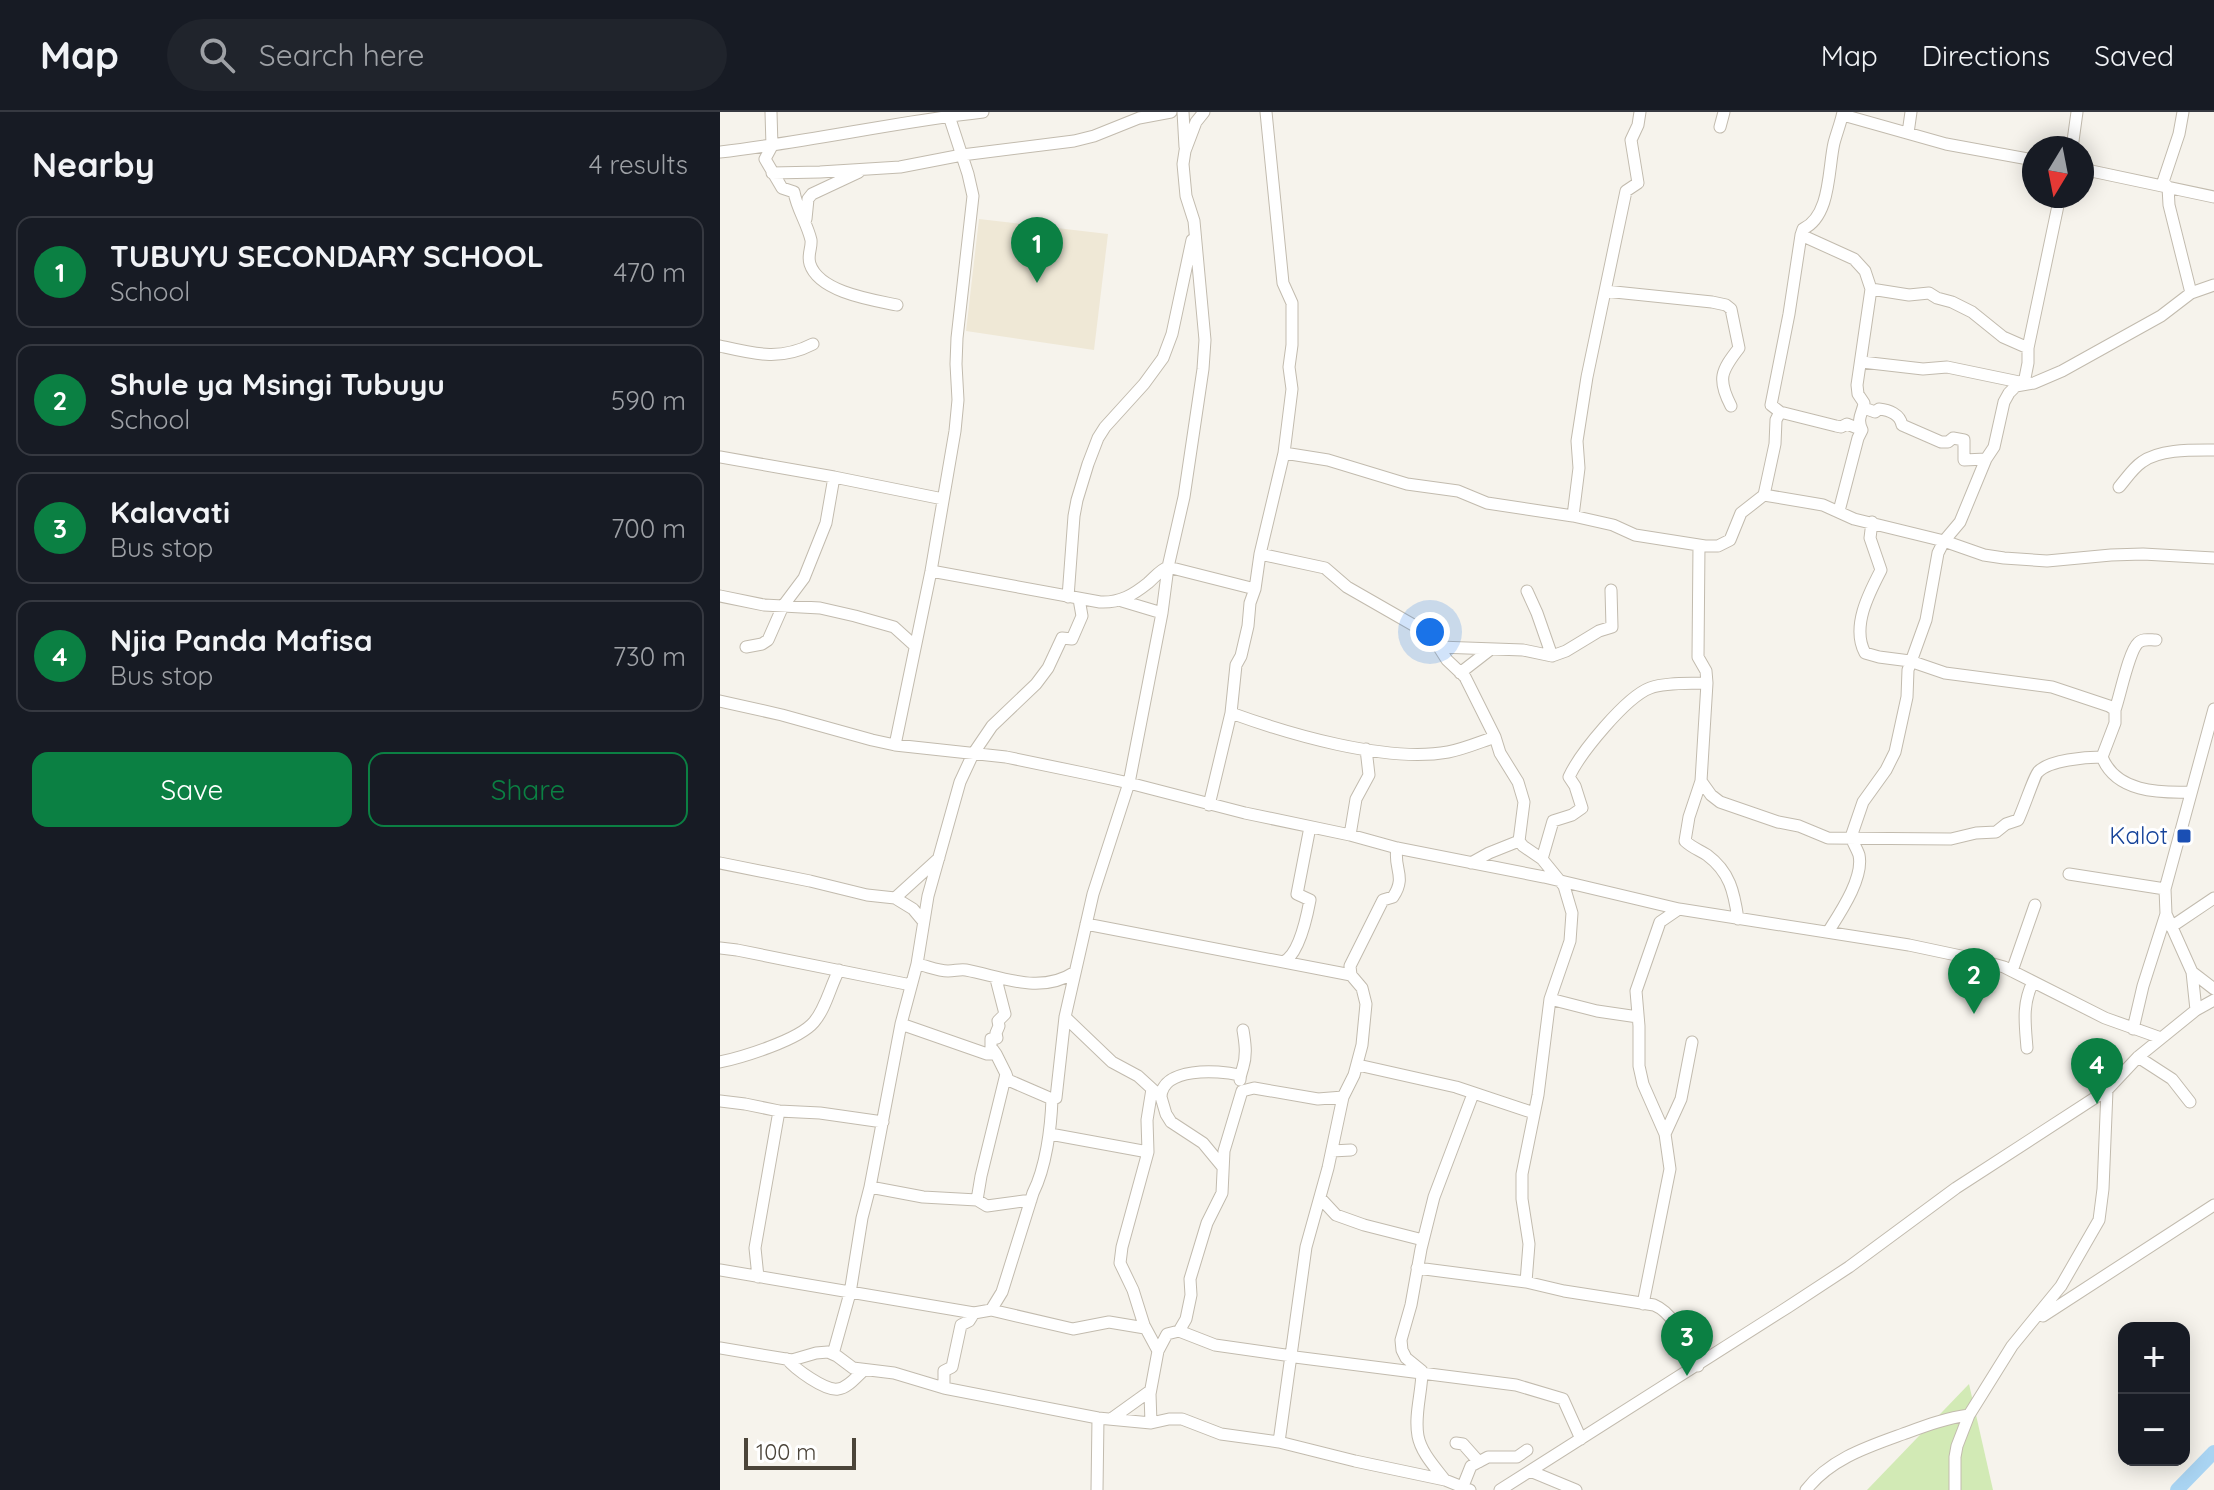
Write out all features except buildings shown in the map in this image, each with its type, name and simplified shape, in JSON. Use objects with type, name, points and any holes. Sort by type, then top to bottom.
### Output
[{"type":"street","points":[[771,112],[772,146],[765,159],[782,188],[794,192],[811,241],[808,258],[812,269],[829,285],[897,305]]},
{"type":"street","points":[[720,152],[772,146],[931,115],[983,112]]},
{"type":"street","points":[[772,173],[900,167],[962,155],[1074,141],[1139,118],[1171,112]]},
{"type":"street","points":[[1052,1099],[1056,1098],[1065,1017],[1086,924],[1099,873],[1129,783],[1168,567],[1184,497],[1205,355],[1194,221],[1184,176],[1183,112]]},
{"type":"street","points":[[1185,151],[1196,122],[1204,112]]},
{"type":"street","points":[[1209,805],[1231,713],[1236,665],[1248,626],[1260,554],[1284,453],[1292,389],[1289,367],[1292,303],[1283,283],[1266,112]]},
{"type":"street","points":[[1573,516],[1579,468],[1577,441],[1587,377],[1626,191],[1638,183],[1631,140],[1640,112]]},
{"type":"street","points":[[1720,127],[1724,112]]},
{"type":"street","points":[[1908,133],[1911,112]]},
{"type":"street","points":[[2074,136],[2077,112]]},
{"type":"street","points":[[2183,112],[2163,182],[2168,187],[2169,205],[2191,293]]},
{"type":"street","points":[[1862,430],[1847,424],[1841,427],[1780,412],[1771,405],[1801,235],[1803,229],[1813,224],[1823,203],[1834,143],[1843,114],[1960,147],[2022,158]]},
{"type":"street","points":[[895,745],[931,571],[957,418],[957,338],[973,209],[972,187],[949,116]]},
{"type":"street","points":[[805,224],[808,199],[812,194],[865,170]]},
{"type":"street","points":[[2094,172],[2214,197]]},
{"type":"street","points":[[2024,383],[2028,348],[2057,208]]},
{"type":"street","points":[[1801,235],[1854,259],[1865,271],[1871,289],[1857,389],[1864,403],[1859,424],[1862,430]]},
{"type":"street","points":[[833,1354],[850,1293],[862,1218],[901,1024],[917,964],[932,878],[960,782],[973,754],[1003,713],[1039,681],[1051,664],[1062,638],[1072,639],[1082,616],[1074,598],[1074,516],[1077,500],[1098,438],[1163,358],[1172,334],[1189,247],[1194,236]]},
{"type":"street","points":[[1862,362],[1923,369],[1947,367],[2034,383],[2082,361],[2161,316],[2191,293],[2214,285]]},
{"type":"street","points":[[1871,289],[1909,295],[1929,293],[1972,312],[2003,337],[2028,348]]},
{"type":"street","points":[[1605,291],[1712,302],[1731,309],[1739,348],[1724,367],[1723,389],[1731,406]]},
{"type":"street","points":[[720,346],[777,356],[813,344]]},
{"type":"street","points":[[1828,932],[1847,902],[1859,869],[1859,856],[1851,837],[1864,799],[1895,752],[1907,697],[1910,661],[1926,620],[1938,553],[1960,522],[1996,440],[2004,402],[2013,388],[2024,383]]},
{"type":"street","points":[[1864,408],[1893,413],[1901,419],[1902,425],[1941,442],[1953,438],[1964,440],[1966,460],[1986,459]]},
{"type":"street","points":[[1284,453],[1314,457],[1407,484],[1458,491],[1487,503],[1573,516],[1613,525],[1635,535],[1716,547],[1728,542],[1741,513],[1764,495],[1775,444],[1776,420],[1780,412]]},
{"type":"street","points":[[1839,511],[1862,430]]},
{"type":"street","points":[[2119,487],[2139,464],[2148,459],[2177,452],[2214,450]]},
{"type":"street","points":[[720,457],[943,499]]},
{"type":"street","points":[[746,647],[768,640],[783,606],[804,578],[824,532],[834,477]]},
{"type":"street","points":[[1764,495],[1815,504],[1854,519],[1944,541],[1984,555],[2029,561],[2111,555],[2214,558]]},
{"type":"street","points":[[1872,522],[1870,538],[1881,570],[1862,615],[1862,648],[1868,654],[1910,661],[1945,673],[2064,689],[2115,710]]},
{"type":"street","points":[[1699,545],[1698,657],[1706,671],[1707,683],[1701,781],[1689,817],[1685,842],[1707,855],[1726,875],[1738,919]]},
{"type":"street","points":[[1260,554],[1325,568],[1356,594],[1425,632],[1439,647],[1465,677],[1500,753],[1518,782],[1524,802],[1519,841],[1542,859],[1566,890],[1571,904],[1571,932],[1550,999],[1521,1182],[1529,1244],[1526,1282]]},
{"type":"street","points":[[1122,601],[1168,567],[1255,589]]},
{"type":"street","points":[[931,571],[1074,598],[1109,603],[1122,601],[1162,613]]},
{"type":"street","points":[[1439,647],[1532,650],[1552,656],[1563,653],[1599,631],[1612,627],[1611,590]]},
{"type":"street","points":[[1527,591],[1552,656]]},
{"type":"street","points":[[720,596],[753,603],[820,608],[882,623],[894,627],[915,646]]},
{"type":"street","points":[[2102,757],[2115,723],[2115,710],[2130,659],[2141,640],[2156,640]]},
{"type":"street","points":[[1460,673],[1492,649]]},
{"type":"street","points":[[1542,859],[1553,821],[1582,808],[1569,777],[1578,759],[1604,728],[1647,689],[1707,683]]},
{"type":"street","points":[[720,701],[895,745],[1006,757],[1129,783],[1209,805],[1679,909],[1828,932],[1990,963],[2105,1018],[2161,1038]]},
{"type":"street","points":[[2196,1010],[2192,972],[2166,914],[2165,889],[2214,709]]},
{"type":"street","points":[[1231,713],[1271,727],[1366,749],[1408,754],[1447,752],[1495,737]]},
{"type":"street","points":[[1350,835],[1356,799],[1369,775],[1366,749]]},
{"type":"street","points":[[1701,781],[1720,802],[1828,838],[1951,839],[1996,832],[2020,818],[2037,772],[2069,759],[2102,757]]},
{"type":"street","points":[[2102,757],[2111,773],[2129,785],[2156,791],[2191,792]]},
{"type":"street","points":[[1283,962],[1290,958],[1305,924],[1310,900],[1297,894],[1310,827]]},
{"type":"street","points":[[1471,863],[1519,841]]},
{"type":"street","points":[[1351,975],[1351,963],[1383,900],[1393,897],[1400,886],[1395,857],[1397,848]]},
{"type":"street","points":[[895,898],[939,858]]},
{"type":"street","points":[[720,863],[867,895],[895,898],[913,909],[923,921]]},
{"type":"street","points":[[2069,874],[2165,889]]},
{"type":"street","points":[[2171,927],[2214,898]]},
{"type":"street","points":[[2012,971],[2035,905]]},
{"type":"street","points":[[1643,1304],[1670,1177],[1670,1159],[1665,1134],[1643,1084],[1639,1066],[1636,991],[1659,925],[1679,909]]},
{"type":"street","points":[[2133,1029],[2166,914]]},
{"type":"street","points":[[1086,924],[1351,975],[1362,988],[1366,1004],[1358,1065],[1343,1097],[1306,1247],[1279,1442]]},
{"type":"street","points":[[720,948],[911,985]]},
{"type":"street","points":[[917,964],[1034,983],[1050,982],[1075,972]]},
{"type":"street","points":[[720,1062],[790,1038],[808,1028],[821,1010],[839,970]]},
{"type":"street","points":[[2192,972],[2214,989]]},
{"type":"street","points":[[996,979],[1005,1014],[998,1021],[997,1038],[991,1039],[991,1047],[1008,1080],[1052,1099]]},
{"type":"street","points":[[2027,1048],[2024,1010],[2033,982]]},
{"type":"street","points":[[1550,999],[1638,1017]]},
{"type":"street","points":[[1500,1490],[1536,1474],[1581,1439],[1849,1267],[1956,1188],[2107,1090],[2138,1057],[2196,1010],[2214,1000]]},
{"type":"street","points":[[1065,1017],[1112,1062],[1138,1076],[1156,1093],[1171,1122],[1203,1143],[1222,1166]]},
{"type":"street","points":[[901,1024],[987,1054],[996,1054]]},
{"type":"street","points":[[1155,1423],[1150,1391],[1158,1351],[1163,1339],[1186,1319],[1191,1295],[1190,1279],[1207,1223],[1222,1193],[1222,1166],[1242,1091],[1239,1075],[1244,1065],[1243,1030]]},
{"type":"street","points":[[1665,1134],[1681,1099],[1692,1042]]},
{"type":"street","points":[[2138,1057],[2172,1079],[2190,1102]]},
{"type":"street","points":[[1358,1065],[1456,1087],[1534,1113]]},
{"type":"street","points":[[1158,1351],[1145,1328],[1120,1263],[1148,1152],[1147,1120],[1156,1093],[1178,1076],[1215,1071],[1239,1075]]},
{"type":"street","points":[[977,1200],[1006,1074]]},
{"type":"street","points":[[1242,1091],[1254,1088],[1325,1100],[1343,1097]]},
{"type":"street","points":[[1955,1490],[1953,1472],[1957,1446],[1969,1415],[2012,1346],[2061,1286],[2099,1220],[2107,1090]]},
{"type":"street","points":[[1445,1480],[1430,1461],[1418,1436],[1422,1374],[1421,1369],[1406,1358],[1401,1345],[1434,1197],[1473,1094]]},
{"type":"street","points":[[991,1310],[1002,1292],[1039,1180],[1050,1134],[1052,1099]]},
{"type":"street","points":[[720,1101],[883,1122]]},
{"type":"street","points":[[758,1277],[755,1248],[779,1111]]},
{"type":"street","points":[[1050,1134],[1148,1152]]},
{"type":"street","points":[[1332,1151],[1351,1150]]},
{"type":"street","points":[[870,1187],[923,1197],[977,1200],[987,1206],[1031,1200]]},
{"type":"street","points":[[1323,1201],[1336,1215],[1423,1240]]},
{"type":"street","points":[[2030,1327],[2049,1311],[2214,1205]]},
{"type":"street","points":[[1417,1268],[1526,1282],[1660,1308],[1669,1316],[1698,1366]]},
{"type":"street","points":[[720,1270],[974,1313],[991,1310],[1073,1329],[1109,1322],[1145,1328]]},
{"type":"street","points":[[940,1306],[950,1316],[958,1317],[961,1325],[956,1358],[952,1367],[944,1371],[944,1388]]},
{"type":"street","points":[[961,1325],[969,1321],[974,1313]]},
{"type":"street","points":[[1174,1332],[1215,1345],[1516,1385],[1563,1399],[1581,1439]]},
{"type":"street","points":[[1155,1423],[1161,1411],[1155,1394],[1174,1332]]},
{"type":"street","points":[[720,1348],[787,1359],[799,1359],[816,1353],[833,1354],[852,1368],[894,1373],[944,1388],[1104,1418],[1155,1423],[1182,1419],[1221,1434],[1279,1442],[1445,1480],[1466,1488],[1471,1466],[1488,1457],[1517,1457],[1527,1450]]},
{"type":"street","points":[[787,1359],[798,1370],[834,1389],[846,1386],[864,1370]]},
{"type":"street","points":[[1104,1418],[1150,1391]]},
{"type":"street","points":[[1806,1490],[1834,1464],[1853,1452],[1948,1418],[1969,1415]]},
{"type":"street","points":[[1097,1490],[1104,1418]]},
{"type":"street","points":[[1456,1443],[1463,1444],[1479,1462]]},
{"type":"street","points":[[1536,1474],[1547,1490]]},
{"type":"street","points":[[1536,1474],[1576,1490]]},
{"type":"shaded area","points":[[979,219],[1108,234],[1094,350],[966,331]]},
{"type":"green space","points":[[1969,1384],[1993,1490],[1867,1490]]},
{"type":"waterway","points":[[2177,1490],[2214,1452]]},
{"type":"place","name":"TUBUYU SECONDARY SCHOOL","points":[[1037,283]]},
{"type":"place","name":"Kalot","points":[[2184,836]]},
{"type":"place","name":"Shule ya Msingi Tubuyu","points":[[1974,1014]]},
{"type":"place","name":"Njia Panda Mafisa","points":[[2097,1104]]},
{"type":"place","name":"Kalavati","points":[[1687,1376]]}]
